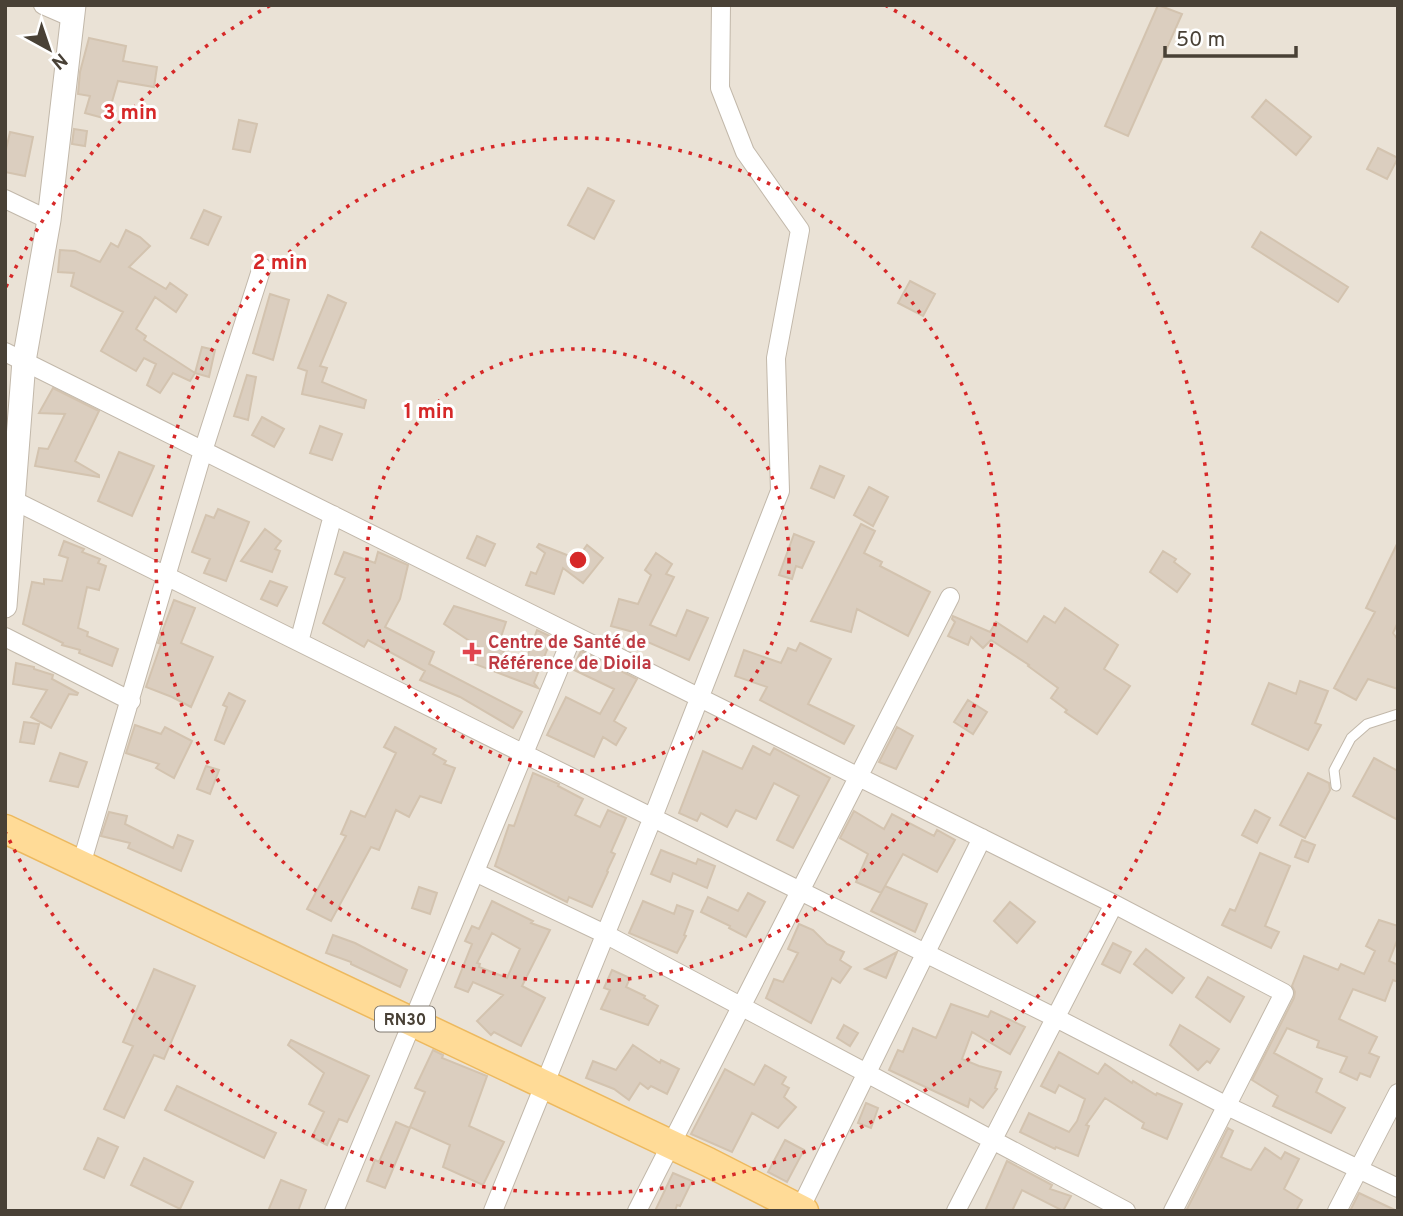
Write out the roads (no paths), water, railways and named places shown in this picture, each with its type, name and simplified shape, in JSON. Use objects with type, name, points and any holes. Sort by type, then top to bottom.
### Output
[{"type":"main road","name":"RN30","points":[[5,829],[671,1145],[801,1210]]},
{"type":"street","points":[[5,606],[15,357],[48,220],[74,12],[43,5]]},
{"type":"street","points":[[493,1211],[653,817],[780,491],[776,358],[800,230],[745,152],[720,88],[721,5]]},
{"type":"street","points":[[5,199],[48,220]]},
{"type":"street","points":[[81,865],[203,451],[262,267]]},
{"type":"street","points":[[15,357],[1114,904],[1284,993],[1173,1211]]},
{"type":"street","points":[[9,498],[1056,1017],[1227,1106],[1398,1188]]},
{"type":"street","points":[[299,642],[333,515]]},
{"type":"street","points":[[637,1211],[950,597]]},
{"type":"street","points":[[334,1211],[573,635]]},
{"type":"street","points":[[5,637],[131,701]]},
{"type":"street","points":[[801,1210],[982,838]]},
{"type":"street","points":[[475,872],[606,934],[1126,1211]]},
{"type":"street","points":[[956,1211],[1114,904]]},
{"type":"street","points":[[1337,1211],[1398,1093]]},
{"type":"lane","points":[[1336,786],[1334,770],[1351,738],[1367,724],[1398,714]]},
{"type":"place","name":"Centre de Santé de Référence de Dioila","points":[[472,652]]}]
